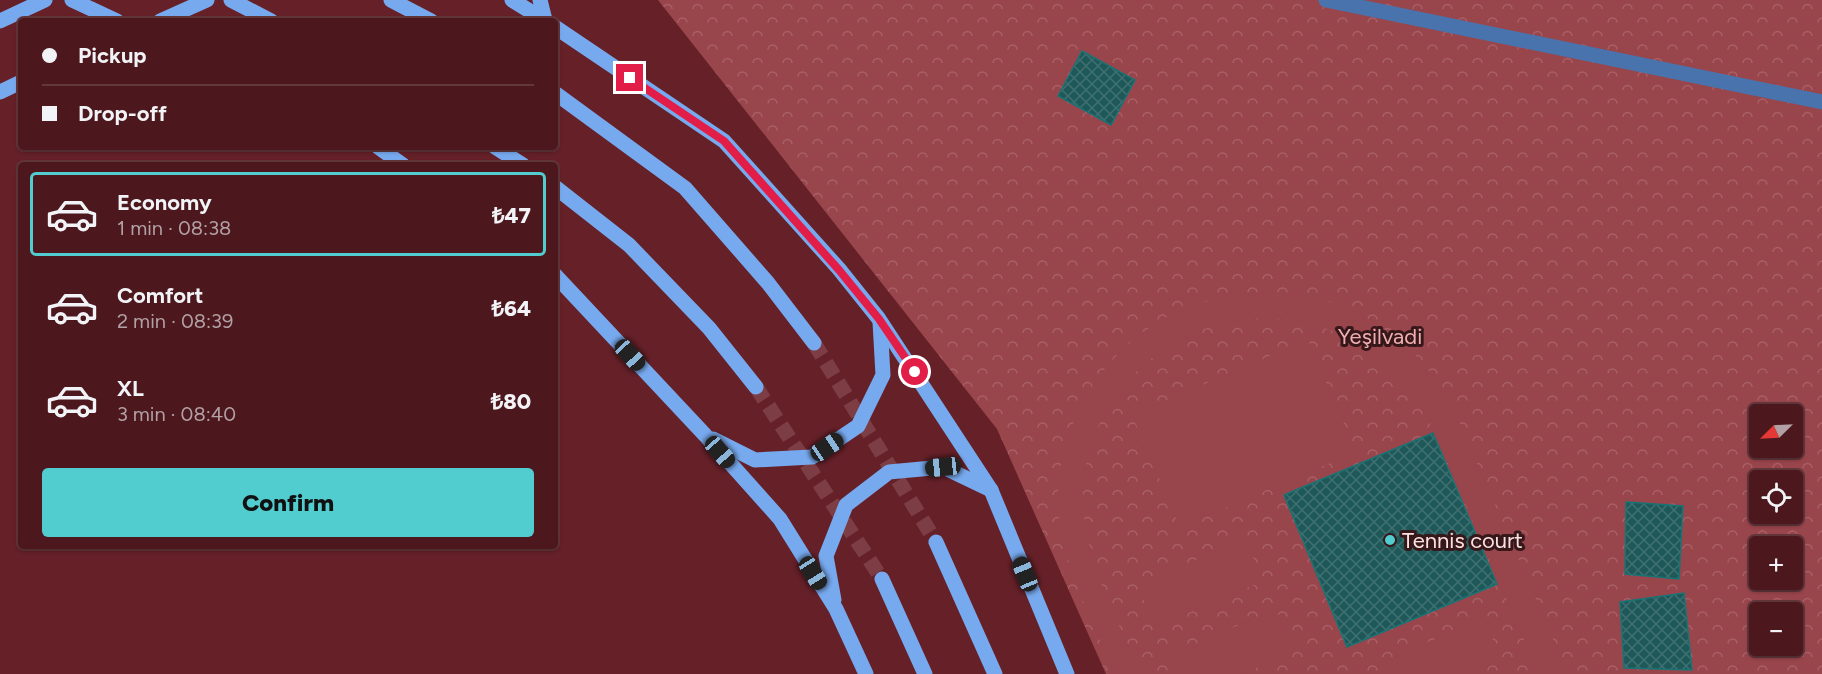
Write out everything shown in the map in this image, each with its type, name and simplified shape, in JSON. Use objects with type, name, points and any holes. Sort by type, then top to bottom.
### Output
[{"type":"main road","points":[[0,21],[45,0]]},
{"type":"main road","points":[[72,0],[111,18]]},
{"type":"main road","points":[[167,18],[207,0]]},
{"type":"main road","points":[[231,0],[265,18]]},
{"type":"main road","points":[[391,0],[425,18]]},
{"type":"main road","points":[[512,0],[540,18]]},
{"type":"main road","points":[[540,0],[544,18]]},
{"type":"main road","points":[[558,29],[724,141],[839,270],[879,319],[991,490],[1067,674]]},
{"type":"main road","points":[[0,92],[18,83]]},
{"type":"main road","points":[[558,95],[685,188],[768,284],[814,343]]},
{"type":"main road","points":[[382,150],[399,162]]},
{"type":"main road","points":[[500,150],[518,162]]},
{"type":"main road","points":[[558,189],[629,245],[709,328],[756,387]]},
{"type":"main road","points":[[558,278],[780,519],[836,609],[866,674]]},
{"type":"main road","points":[[705,435],[756,460],[812,457],[858,426],[870,403],[883,375],[879,319]]},
{"type":"main road","points":[[836,609],[826,556],[846,505],[889,472],[943,467],[991,490]]},
{"type":"main road","points":[[936,542],[995,674]]},
{"type":"main road","points":[[882,579],[924,674]]},
{"type":"lane","points":[[1326,0],[1822,102]]},
{"type":"green space","name":"Yeşilvadi","points":[[658,0],[1822,0],[1822,674],[1106,674],[997,429]]},
{"type":"green space","points":[[1260,292],[1293,293],[1337,304],[1378,325],[1397,338],[1429,371],[1445,393],[1458,419],[1568,674],[1539,674],[1433,429],[1419,403],[1402,379],[1372,353],[1339,334],[1304,322],[1268,318],[1231,322],[1196,332],[1162,350],[1132,376],[1122,388],[1097,428],[1084,474],[1084,514],[1087,538],[1093,561],[1111,607],[1141,674],[1115,674],[1076,582],[1060,525],[1058,494],[1062,462],[1070,431],[1101,375],[1122,350],[1146,330],[1173,314],[1205,302]]},
{"type":"green space","points":[[1308,340],[1356,452],[1180,527],[1132,415]]},
{"type":"green space","points":[[1245,539],[1263,581],[1156,627],[1138,585]]},
{"type":"green space","points":[[1276,609],[1294,652],[1241,674],[1177,674],[1169,655]]},
{"type":"green space","points":[[1484,618],[1502,661],[1471,674],[1382,674],[1377,664]]},
{"type":"building","points":[[1082,51],[1135,80],[1111,125],[1058,96]]},
{"type":"building","name":"Tennis court","points":[[1433,433],[1497,584],[1347,647],[1284,495]]},
{"type":"building","points":[[1626,502],[1683,506],[1679,579],[1625,574]]},
{"type":"building","points":[[1684,593],[1692,670],[1624,668],[1620,602]]},
{"type":"tunnel","points":[[814,343],[936,542]]},
{"type":"tunnel","points":[[756,387],[882,579]]},
{"type":"place","name":"Tennis court","points":[[1390,540]]},
{"type":"route","points":[[630,78],[724,141],[839,270],[879,319],[915,372]]}]
